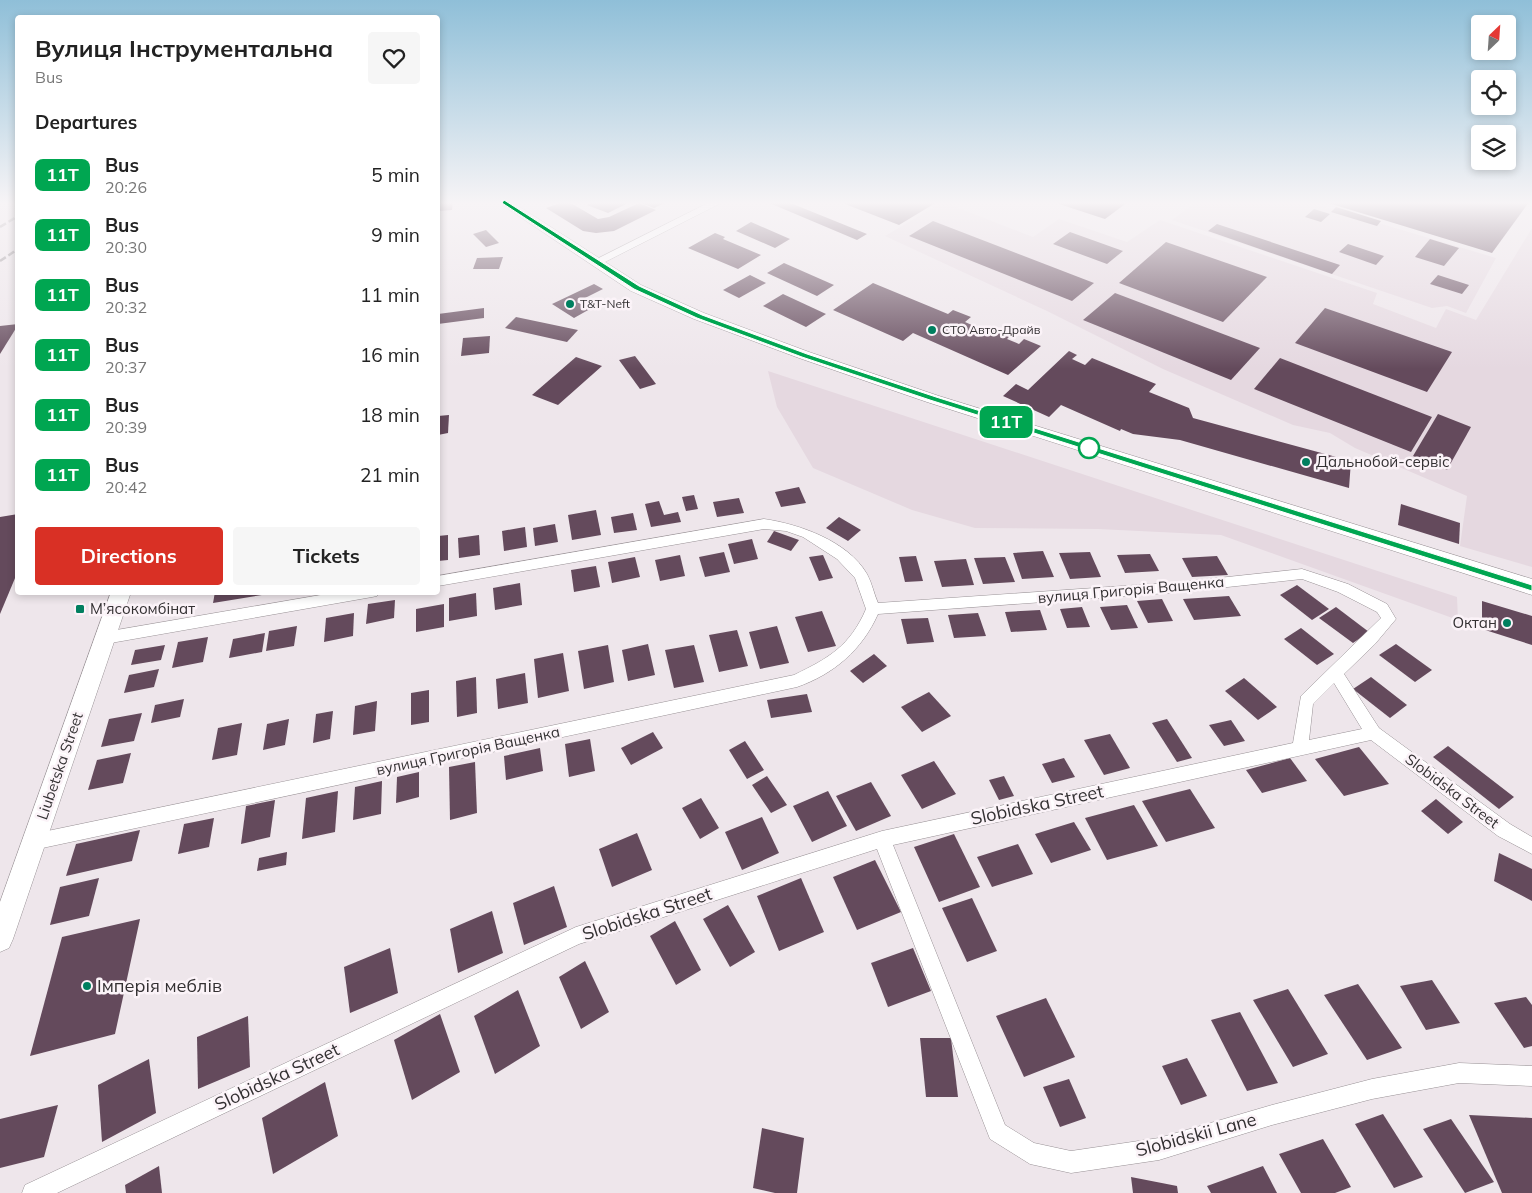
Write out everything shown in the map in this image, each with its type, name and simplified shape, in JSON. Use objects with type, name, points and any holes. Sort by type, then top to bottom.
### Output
[{"type":"main road","points":[[590,258],[636,288],[666,302],[804,355],[933,399],[1532,588]]},
{"type":"main road","name":"Liubetska Street","points":[[0,939],[120,595]]},
{"type":"street","points":[[597,262],[606,258]]},
{"type":"street","points":[[440,581],[764,524],[787,527],[808,534],[842,556],[861,576],[873,609]]},
{"type":"street","name":"вулиця Григорія Ващенка","points":[[33,842],[797,681],[827,666],[853,647],[865,628],[873,609],[1181,587],[1302,574],[1343,588],[1382,608],[1389,619],[1336,672]]},
{"type":"street","points":[[105,638],[355,595]]},
{"type":"street","points":[[1300,748],[1306,701],[1336,672]]},
{"type":"street","name":"Slobidska Street","points":[[1336,672],[1373,733],[1504,830],[1532,846]]},
{"type":"street","name":"Slobidska Street","points":[[33,1193],[576,936],[882,839],[1373,733]]},
{"type":"street","name":"Slobidskii Lane","points":[[882,839],[997,1132],[1030,1153],[1071,1162],[1160,1149],[1272,1115],[1372,1089],[1459,1073],[1532,1076]]},
{"type":"shaded area","points":[[932,258],[1272,258],[1377,293],[1373,304],[1436,328],[1446,309],[1476,320],[1514,258],[1532,258],[1532,567],[1460,546],[1467,496],[1355,448],[1330,433],[1293,425],[1163,369],[1047,311]]},
{"type":"shaded area","points":[[1283,258],[1496,258],[1466,313],[1447,306],[1432,308]]},
{"type":"shaded area","points":[[768,371],[1457,597],[1458,620],[1221,535],[1098,529],[975,528],[912,510],[813,468],[777,407]]},
{"type":"building","points":[[477,258],[503,258],[499,269],[473,269]]},
{"type":"building","points":[[711,258],[757,258],[738,269]]},
{"type":"building","points":[[963,258],[1028,258],[1094,283],[1072,301]]},
{"type":"building","points":[[1090,258],[1115,258],[1107,264]]},
{"type":"building","points":[[1148,258],[1211,258],[1267,277],[1223,322],[1119,283]]},
{"type":"building","points":[[1285,258],[1318,258],[1340,265],[1332,274]]},
{"type":"building","points":[[1355,258],[1383,258],[1376,265]]},
{"type":"building","points":[[1417,258],[1451,258],[1444,266]]},
{"type":"building","points":[[784,263],[834,285],[817,296],[767,273]]},
{"type":"building","points":[[750,275],[766,283],[739,298],[723,290]]},
{"type":"building","points":[[1438,275],[1469,285],[1462,294],[1430,284]]},
{"type":"building","name":"СТО Авто-Драйв","points":[[873,283],[948,314],[953,310],[971,317],[965,322],[990,333],[996,328],[1011,335],[1007,339],[1019,344],[1024,339],[1041,346],[1008,375],[913,333],[903,341],[833,310]]},
{"type":"building","points":[[594,284],[603,289],[577,302],[590,309],[574,318],[552,304]]},
{"type":"building","points":[[1115,293],[1260,348],[1231,380],[1083,320]]},
{"type":"building","points":[[783,294],[826,314],[806,327],[763,306]]},
{"type":"building","points":[[484,308],[484,318],[440,324],[440,314]]},
{"type":"building","points":[[1325,308],[1452,352],[1427,392],[1295,343]]},
{"type":"building","points":[[516,317],[578,330],[567,342],[505,328]]},
{"type":"building","points":[[15,324],[15,330],[0,354],[0,326]]},
{"type":"building","points":[[490,336],[489,353],[461,356],[463,338]]},
{"type":"building","points":[[1069,351],[1077,355],[1072,359],[1085,365],[1092,358],[1156,384],[1149,392],[1189,408],[1193,418],[1351,461],[1349,488],[1180,440],[1133,434],[1121,429],[1120,431],[1061,405],[1049,417],[1003,396],[1016,384],[1028,390]]},
{"type":"building","points":[[635,356],[656,384],[640,389],[619,360]]},
{"type":"building","points":[[576,357],[602,366],[558,405],[532,395]]},
{"type":"building","points":[[1280,358],[1432,417],[1411,452],[1254,389]]},
{"type":"building","points":[[1438,414],[1471,427],[1447,470],[1413,456]]},
{"type":"building","points":[[449,415],[448,433],[440,435],[440,416]]},
{"type":"building","points":[[799,487],[806,503],[781,507],[775,492]]},
{"type":"building","points":[[694,495],[698,509],[686,511],[682,497]]},
{"type":"building","points":[[739,498],[744,513],[717,517],[713,502]]},
{"type":"building","points":[[659,501],[664,515],[678,512],[681,522],[651,527],[645,504]]},
{"type":"building","points":[[1401,504],[1460,523],[1459,544],[1398,525]]},
{"type":"building","points":[[596,510],[601,535],[572,540],[568,515]]},
{"type":"building","points":[[633,513],[637,530],[614,533],[611,517]]},
{"type":"building","points":[[15,514],[15,578],[0,614],[0,517]]},
{"type":"building","points":[[839,517],[861,530],[848,541],[826,528]]},
{"type":"building","points":[[555,524],[558,542],[535,546],[533,528]]},
{"type":"building","points":[[525,527],[527,547],[504,551],[502,531]]},
{"type":"building","points":[[774,531],[799,540],[791,551],[767,542]]},
{"type":"building","points":[[448,535],[448,560],[440,561],[440,536]]},
{"type":"building","points":[[479,535],[480,555],[459,558],[458,538]]},
{"type":"building","points":[[752,539],[758,559],[734,564],[728,544]]},
{"type":"building","points":[[1043,551],[1054,577],[1022,579],[1013,553]]},
{"type":"building","points":[[724,552],[730,572],[705,577],[699,557]]},
{"type":"building","points":[[1090,552],[1101,577],[1070,579],[1059,553]]},
{"type":"building","points":[[1150,554],[1159,571],[1125,573],[1117,555]]},
{"type":"building","points":[[680,555],[685,576],[660,581],[655,560]]},
{"type":"building","points":[[823,555],[833,578],[819,581],[809,557]]},
{"type":"building","points":[[916,556],[923,581],[905,582],[899,557]]},
{"type":"building","points":[[1217,556],[1228,575],[1192,577],[1182,558]]},
{"type":"building","points":[[635,557],[640,577],[612,583],[608,562]]},
{"type":"building","points":[[1005,557],[1015,582],[983,584],[974,558]]},
{"type":"building","points":[[966,559],[974,585],[942,587],[934,561]]},
{"type":"building","points":[[596,566],[600,587],[574,592],[571,570]]},
{"type":"building","points":[[520,583],[522,605],[495,610],[493,588]]},
{"type":"building","points":[[1297,585],[1329,609],[1312,620],[1280,595]]},
{"type":"building","points":[[476,593],[477,616],[449,621],[449,598]]},
{"type":"building","points":[[214,595],[262,595],[213,603]]},
{"type":"building","points":[[1229,596],[1241,616],[1194,620],[1183,599]]},
{"type":"building","points":[[1162,599],[1173,621],[1148,623],[1137,601]]},
{"type":"building","points":[[395,600],[394,618],[366,624],[368,604]]},
{"type":"building","name":"Октан","points":[[1482,601],[1532,616],[1532,645],[1482,629]]},
{"type":"building","points":[[444,604],[444,627],[416,632],[416,609]]},
{"type":"building","points":[[1127,605],[1138,628],[1111,630],[1100,607]]},
{"type":"building","points":[[1082,607],[1090,627],[1067,628],[1060,609]]},
{"type":"building","points":[[1336,607],[1369,632],[1353,643],[1319,618]]},
{"type":"building","points":[[1040,610],[1047,630],[1011,632],[1005,612]]},
{"type":"building","points":[[822,611],[836,646],[808,652],[795,617]]},
{"type":"building","points":[[354,613],[353,636],[324,642],[326,618]]},
{"type":"building","points":[[978,613],[986,636],[954,638],[948,615]]},
{"type":"building","points":[[928,618],[934,642],[907,644],[901,619]]},
{"type":"building","points":[[297,626],[294,646],[266,651],[269,631]]},
{"type":"building","points":[[777,626],[789,663],[760,669],[749,632]]},
{"type":"building","points":[[1301,628],[1334,654],[1317,665],[1284,639]]},
{"type":"building","points":[[737,630],[748,666],[719,672],[709,635]]},
{"type":"building","points":[[265,633],[262,652],[229,658],[233,639]]},
{"type":"building","points":[[208,637],[203,662],[172,668],[178,642]]},
{"type":"building","points":[[648,644],[655,675],[628,681],[622,650]]},
{"type":"building","points":[[1396,644],[1432,670],[1415,682],[1379,655]]},
{"type":"building","points":[[165,645],[161,660],[131,665],[135,650]]},
{"type":"building","points":[[608,645],[614,682],[584,689],[578,651]]},
{"type":"building","points":[[694,645],[704,682],[674,688],[665,650]]},
{"type":"building","points":[[563,653],[569,691],[538,698],[534,659]]},
{"type":"building","points":[[874,654],[887,666],[863,683],[850,671]]},
{"type":"building","points":[[159,669],[154,687],[124,693],[129,675]]},
{"type":"building","points":[[525,673],[528,703],[498,709],[496,679]]},
{"type":"building","points":[[476,677],[477,713],[457,717],[456,681]]},
{"type":"building","points":[[1371,677],[1407,705],[1390,718],[1353,689]]},
{"type":"building","points":[[1244,678],[1277,707],[1258,720],[1225,691]]},
{"type":"building","points":[[429,690],[429,722],[411,725],[411,693]]},
{"type":"building","points":[[929,692],[951,716],[922,732],[901,707]]},
{"type":"building","points":[[807,694],[812,712],[771,718],[767,700]]},
{"type":"building","points":[[184,699],[180,717],[151,723],[155,705]]},
{"type":"building","points":[[377,701],[375,731],[353,735],[355,706]]},
{"type":"building","points":[[333,711],[330,739],[313,743],[316,714]]},
{"type":"building","points":[[142,713],[134,741],[101,747],[109,719]]},
{"type":"building","points":[[289,719],[285,745],[263,750],[267,724]]},
{"type":"building","points":[[1167,719],[1192,758],[1177,762],[1152,723]]},
{"type":"building","points":[[1231,720],[1245,741],[1224,746],[1209,725]]},
{"type":"building","points":[[242,723],[237,755],[212,760],[218,728]]},
{"type":"building","points":[[653,732],[663,748],[631,765],[621,748]]},
{"type":"building","points":[[1110,734],[1130,768],[1104,775],[1084,740]]},
{"type":"building","points":[[590,739],[595,771],[569,777],[565,744]]},
{"type":"building","points":[[745,741],[764,770],[747,779],[729,750]]},
{"type":"building","points":[[1448,746],[1514,797],[1499,809],[1433,757]]},
{"type":"building","points":[[1359,747],[1389,784],[1344,796],[1315,759]]},
{"type":"building","points":[[540,748],[543,771],[506,780],[504,756]]},
{"type":"building","points":[[131,753],[123,783],[88,790],[97,760]]},
{"type":"building","points":[[1064,758],[1075,777],[1052,783],[1042,764]]},
{"type":"building","points":[[1290,758],[1307,781],[1262,793],[1246,770]]},
{"type":"building","points":[[934,761],[956,794],[922,809],[901,775]]},
{"type":"building","points":[[475,762],[477,813],[450,820],[449,767]]},
{"type":"building","points":[[419,772],[419,797],[396,803],[397,777]]},
{"type":"building","points":[[767,776],[787,805],[771,813],[752,785]]},
{"type":"building","points":[[1004,776],[1014,796],[999,800],[989,780]]},
{"type":"building","points":[[382,781],[381,814],[353,820],[355,787]]},
{"type":"building","points":[[871,782],[891,816],[856,831],[836,796]]},
{"type":"building","points":[[1190,789],[1215,828],[1166,842],[1142,801]]},
{"type":"building","points":[[338,791],[335,832],[302,839],[306,798]]},
{"type":"building","points":[[828,791],[847,826],[812,842],[793,806]]},
{"type":"building","points":[[701,798],[719,828],[700,839],[682,808]]},
{"type":"building","points":[[1436,799],[1463,822],[1448,834],[1421,811]]},
{"type":"building","points":[[275,800],[270,837],[241,844],[246,806]]},
{"type":"building","points":[[1134,805],[1158,846],[1107,860],[1085,818]]},
{"type":"building","points":[[762,817],[779,853],[742,870],[725,832]]},
{"type":"building","points":[[214,818],[209,847],[178,854],[184,824]]},
{"type":"building","points":[[1074,822],[1091,850],[1051,863],[1035,834]]},
{"type":"building","points":[[140,830],[132,861],[66,876],[76,844]]},
{"type":"building","points":[[637,833],[652,870],[612,887],[599,849]]},
{"type":"building","points":[[954,834],[980,887],[939,902],[914,847]]},
{"type":"building","points":[[1018,844],[1033,874],[992,887],[977,857]]},
{"type":"building","points":[[287,852],[286,865],[257,871],[259,858]]},
{"type":"building","points":[[1499,853],[1532,869],[1532,901],[1494,881]]},
{"type":"building","points":[[875,860],[901,912],[857,930],[833,877]]},
{"type":"building","points":[[99,878],[89,916],[50,925],[60,887]]},
{"type":"building","points":[[801,878],[824,932],[779,951],[757,896]]},
{"type":"building","points":[[554,886],[567,927],[524,945],[513,903]]},
{"type":"building","points":[[972,898],[997,951],[967,962],[942,908]]},
{"type":"building","points":[[728,905],[755,952],[730,967],[703,919]]},
{"type":"building","points":[[492,911],[503,953],[458,973],[450,929]]},
{"type":"building","name":"Імперія меблів","points":[[140,919],[115,1034],[30,1056],[62,937]]},
{"type":"building","points":[[675,921],[701,970],[676,985],[650,936]]},
{"type":"building","points":[[390,948],[398,993],[350,1013],[344,967]]},
{"type":"building","points":[[913,948],[931,991],[888,1007],[871,963]]},
{"type":"building","points":[[585,961],[609,1012],[581,1029],[559,977]]},
{"type":"building","points":[[1432,980],[1460,1023],[1426,1030],[1400,986]]},
{"type":"building","points":[[1358,984],[1402,1048],[1367,1060],[1324,995]]},
{"type":"building","points":[[1288,989],[1328,1054],[1293,1067],[1253,1000]]},
{"type":"building","points":[[518,990],[540,1046],[495,1074],[474,1016]]},
{"type":"building","points":[[1526,997],[1532,1005],[1532,1046],[1524,1048],[1494,1003]]},
{"type":"building","points":[[1046,998],[1075,1057],[1024,1077],[996,1016]]},
{"type":"building","points":[[1240,1012],[1278,1083],[1247,1091],[1211,1020]]},
{"type":"building","points":[[440,1014],[460,1072],[412,1100],[394,1040]]},
{"type":"building","points":[[248,1016],[250,1067],[198,1089],[197,1037]]},
{"type":"building","points":[[920,1038],[951,1038],[958,1097],[926,1097]]},
{"type":"building","points":[[1187,1058],[1207,1096],[1181,1105],[1162,1066]]},
{"type":"building","points":[[149,1059],[156,1113],[102,1142],[98,1085]]},
{"type":"building","points":[[1069,1079],[1086,1118],[1060,1127],[1043,1087]]},
{"type":"building","points":[[325,1082],[338,1136],[273,1174],[262,1118]]},
{"type":"building","points":[[58,1105],[44,1157],[0,1168],[0,1119]]},
{"type":"building","points":[[1383,1114],[1423,1177],[1394,1188],[1355,1124]]},
{"type":"building","points":[[1469,1115],[1532,1118],[1532,1193],[1502,1193]]},
{"type":"building","points":[[1451,1119],[1494,1182],[1465,1193],[1423,1129]]},
{"type":"building","points":[[762,1128],[804,1138],[797,1193],[775,1193],[753,1188]]},
{"type":"building","points":[[1323,1139],[1351,1187],[1335,1193],[1301,1193],[1279,1154]]},
{"type":"building","points":[[159,1166],[162,1193],[126,1193],[125,1185]]},
{"type":"building","points":[[1263,1166],[1277,1193],[1211,1193],[1207,1186]]},
{"type":"building","points":[[1131,1177],[1177,1186],[1178,1193],[1133,1193]]},
{"type":"railway","points":[[0,261],[5,258]]},
{"type":"bus line","name":"11Т","points":[[589,258],[636,288],[666,302],[804,355],[933,399],[1532,587]]},
{"type":"place","name":"T&T-Neft","points":[[570,304]]},
{"type":"place","name":"СТО Авто-Драйв","points":[[932,330]]},
{"type":"place","name":"Дальнобой-сервіс","points":[[1306,462]]},
{"type":"place","name":"М’ясокомбінат","points":[[80,609]]},
{"type":"place","name":"Октан","points":[[1507,623]]},
{"type":"place","name":"Імперія меблів","points":[[87,986]]}]
